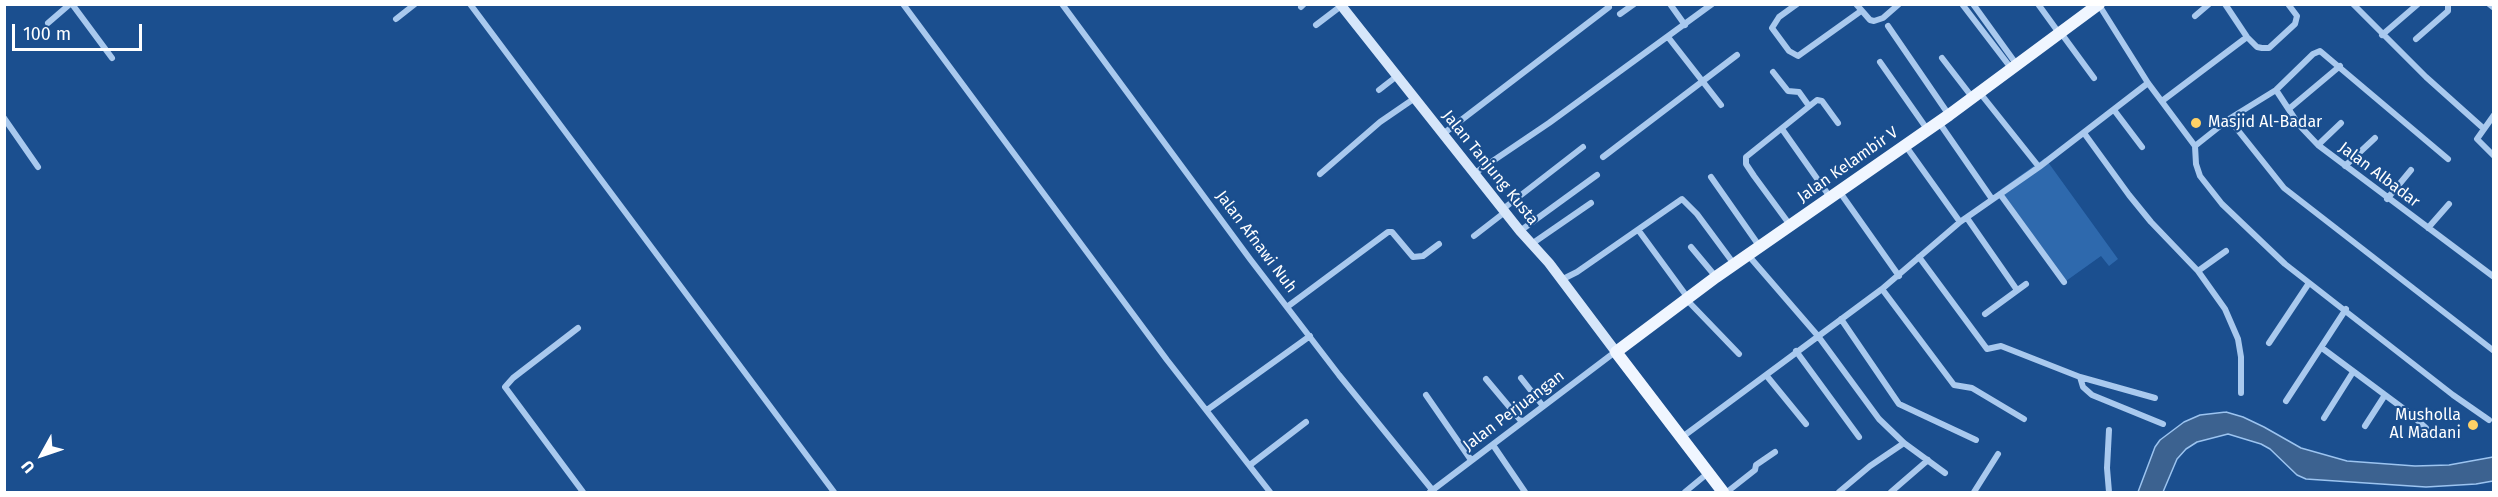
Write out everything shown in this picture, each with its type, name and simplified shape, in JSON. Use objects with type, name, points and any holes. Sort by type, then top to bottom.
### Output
[{"type":"main road","name":"Jalan Kelambir V","points":[[1616,351],[1734,264],[1944,118],[2099,5]]},
{"type":"main road","points":[[1616,351],[1708,473],[1725,492]]},
{"type":"street","points":[[48,23],[71,4],[112,58]]},
{"type":"street","points":[[396,19],[415,4]]},
{"type":"street","points":[[470,4],[834,492]]},
{"type":"street","points":[[903,4],[1160,350],[1270,492]]},
{"type":"street","name":"Jalan Afnawi Nuh","points":[[1062,4],[1287,307],[1432,492]]},
{"type":"street","points":[[1620,14],[1634,4]]},
{"type":"street","points":[[1670,4],[1685,25]]},
{"type":"street","points":[[1475,173],[1668,38],[1712,4]]},
{"type":"street","points":[[1797,4],[1779,18],[1772,28],[1789,51],[1798,56],[1861,11]]},
{"type":"street","points":[[1856,4],[1874,21],[1883,18],[1899,4]]},
{"type":"street","points":[[1962,4],[2014,67]]},
{"type":"street","points":[[1973,4],[2014,67]]},
{"type":"street","points":[[2038,4],[2094,78]]},
{"type":"street","points":[[2195,16],[2209,4]]},
{"type":"street","points":[[2225,4],[2247,37],[2257,47],[2269,48],[2297,20],[2297,16],[2288,4]]},
{"type":"street","points":[[2353,4],[2382,35],[2483,128]]},
{"type":"street","points":[[2382,35],[2418,4]]},
{"type":"street","points":[[2416,39],[2448,11],[2448,4]]},
{"type":"street","points":[[2489,4],[2493,8]]},
{"type":"street","points":[[1316,25],[1340,5]]},
{"type":"street","name":"Jalan Tanjung Kusta","points":[[1340,5],[1520,231],[1533,243],[1616,351]]},
{"type":"street","points":[[2099,5],[2148,83],[2195,146],[2196,164],[2200,176],[2222,204],[2285,264],[2346,309],[2453,395],[2489,420]]},
{"type":"street","points":[[1443,134],[1609,7]]},
{"type":"street","points":[[1888,26],[1992,199]]},
{"type":"street","points":[[2162,101],[2247,37]]},
{"type":"street","points":[[1668,38],[1721,105]]},
{"type":"street","points":[[2195,146],[2229,119],[2276,90],[2318,51],[2322,51],[2448,159]]},
{"type":"street","points":[[1603,157],[1737,55]]},
{"type":"street","points":[[1942,58],[2039,167]]},
{"type":"street","points":[[1880,62],[1928,129]]},
{"type":"street","points":[[2289,108],[2340,66]]},
{"type":"street","points":[[1773,72],[1788,91],[1799,92],[1809,106]]},
{"type":"street","points":[[1379,90],[1397,76]]},
{"type":"street","points":[[1681,438],[1899,276],[1960,222],[2039,167],[2148,83]]},
{"type":"street","name":"Jalan Albadar","points":[[2276,90],[2299,125],[2318,145],[2493,277]]},
{"type":"street","points":[[1320,174],[1380,122],[1415,98]]},
{"type":"street","points":[[1791,226],[1759,185],[1745,161],[1749,153],[1820,99],[1838,123]]},
{"type":"street","points":[[2114,110],[2142,147]]},
{"type":"street","points":[[2493,116],[2478,135],[2477,141],[2493,156]]},
{"type":"street","points":[[4,118],[38,167]]},
{"type":"street","points":[[2229,119],[2284,188],[2493,351]]},
{"type":"street","points":[[2318,145],[2341,123]]},
{"type":"street","points":[[1782,129],[1899,276]]},
{"type":"street","points":[[2084,133],[2151,222],[2198,271],[2225,309],[2235,328],[2241,357],[2241,393]]},
{"type":"street","points":[[2345,166],[2375,138]]},
{"type":"street","points":[[1905,145],[1960,222]]},
{"type":"street","points":[[1474,236],[1583,147]]},
{"type":"street","points":[[2387,199],[2411,170]]},
{"type":"street","points":[[1520,231],[1597,175]]},
{"type":"street","points":[[1711,177],[1760,247]]},
{"type":"street","points":[[2000,194],[2064,282]]},
{"type":"street","points":[[1561,280],[1577,272],[1684,199],[1734,264]]},
{"type":"street","points":[[1533,243],[1592,203]]},
{"type":"street","points":[[2428,228],[2449,204]]},
{"type":"street","points":[[1967,218],[2017,290]]},
{"type":"street","points":[[1639,231],[1687,298],[1739,354]]},
{"type":"street","points":[[1287,307],[1388,232],[1392,232],[1413,257],[1423,256],[1439,244]]},
{"type":"street","points":[[1691,247],[1716,277]]},
{"type":"street","points":[[2198,271],[2226,251]]},
{"type":"street","points":[[1748,255],[1818,336],[1879,419],[1905,443],[1945,473]]},
{"type":"street","points":[[1919,257],[1987,350],[2001,346],[2080,377],[2155,398]]},
{"type":"street","points":[[2269,344],[2309,283]]},
{"type":"street","points":[[1985,314],[2026,284]]},
{"type":"street","points":[[1882,289],[1954,385],[1972,388],[2024,419]]},
{"type":"street","points":[[2286,401],[2346,309]]},
{"type":"street","points":[[1841,319],[1899,404],[1976,440]]},
{"type":"street","points":[[578,328],[513,378],[505,387],[583,492]]},
{"type":"street","points":[[1207,410],[1310,336]]},
{"type":"street","points":[[2322,348],[2426,428]]},
{"type":"street","name":"Jalan Perjuangan","points":[[1432,492],[1616,351]]},
{"type":"street","points":[[1796,351],[1859,437]]},
{"type":"street","points":[[2325,418],[2353,372]]},
{"type":"street","points":[[1766,375],[1806,424]]},
{"type":"street","points":[[2080,377],[2083,387],[2092,395],[2163,424]]},
{"type":"street","points":[[1521,378],[1543,405]]},
{"type":"street","points":[[1486,379],[1522,422]]},
{"type":"street","points":[[1426,395],[1471,460]]},
{"type":"street","points":[[2365,426],[2385,395]]},
{"type":"street","points":[[1250,465],[1306,422]]},
{"type":"street","points":[[2109,430],[2107,468],[2109,492]]},
{"type":"street","points":[[1839,492],[1870,466],[1905,443]]},
{"type":"street","points":[[1492,445],[1525,492]]},
{"type":"street","points":[[1725,492],[1755,470],[1756,465],[1774,452]]},
{"type":"street","points":[[1974,492],[1998,454]]},
{"type":"street","points":[[1891,492],[1928,460]]},
{"type":"street","points":[[1685,492],[1708,473]]},
{"type":"shaded area","points":[[2045,158],[2118,259],[2109,266],[2101,256],[2066,281],[2000,190]]},
{"type":"shaded area","points":[[2226,412],[2264,427],[2301,448],[2347,461],[2415,466],[2449,465],[2493,457],[2493,481],[2426,487],[2306,479],[2297,475],[2270,449],[2228,434],[2197,442],[2186,449],[2177,459],[2163,492],[2138,492],[2155,447],[2160,440],[2184,422],[2200,415]]},
{"type":"place","name":"Masjid Al-Badar","points":[[2196,123]]},
{"type":"place","name":"Musholla Al Madani","points":[[2473,425]]}]
